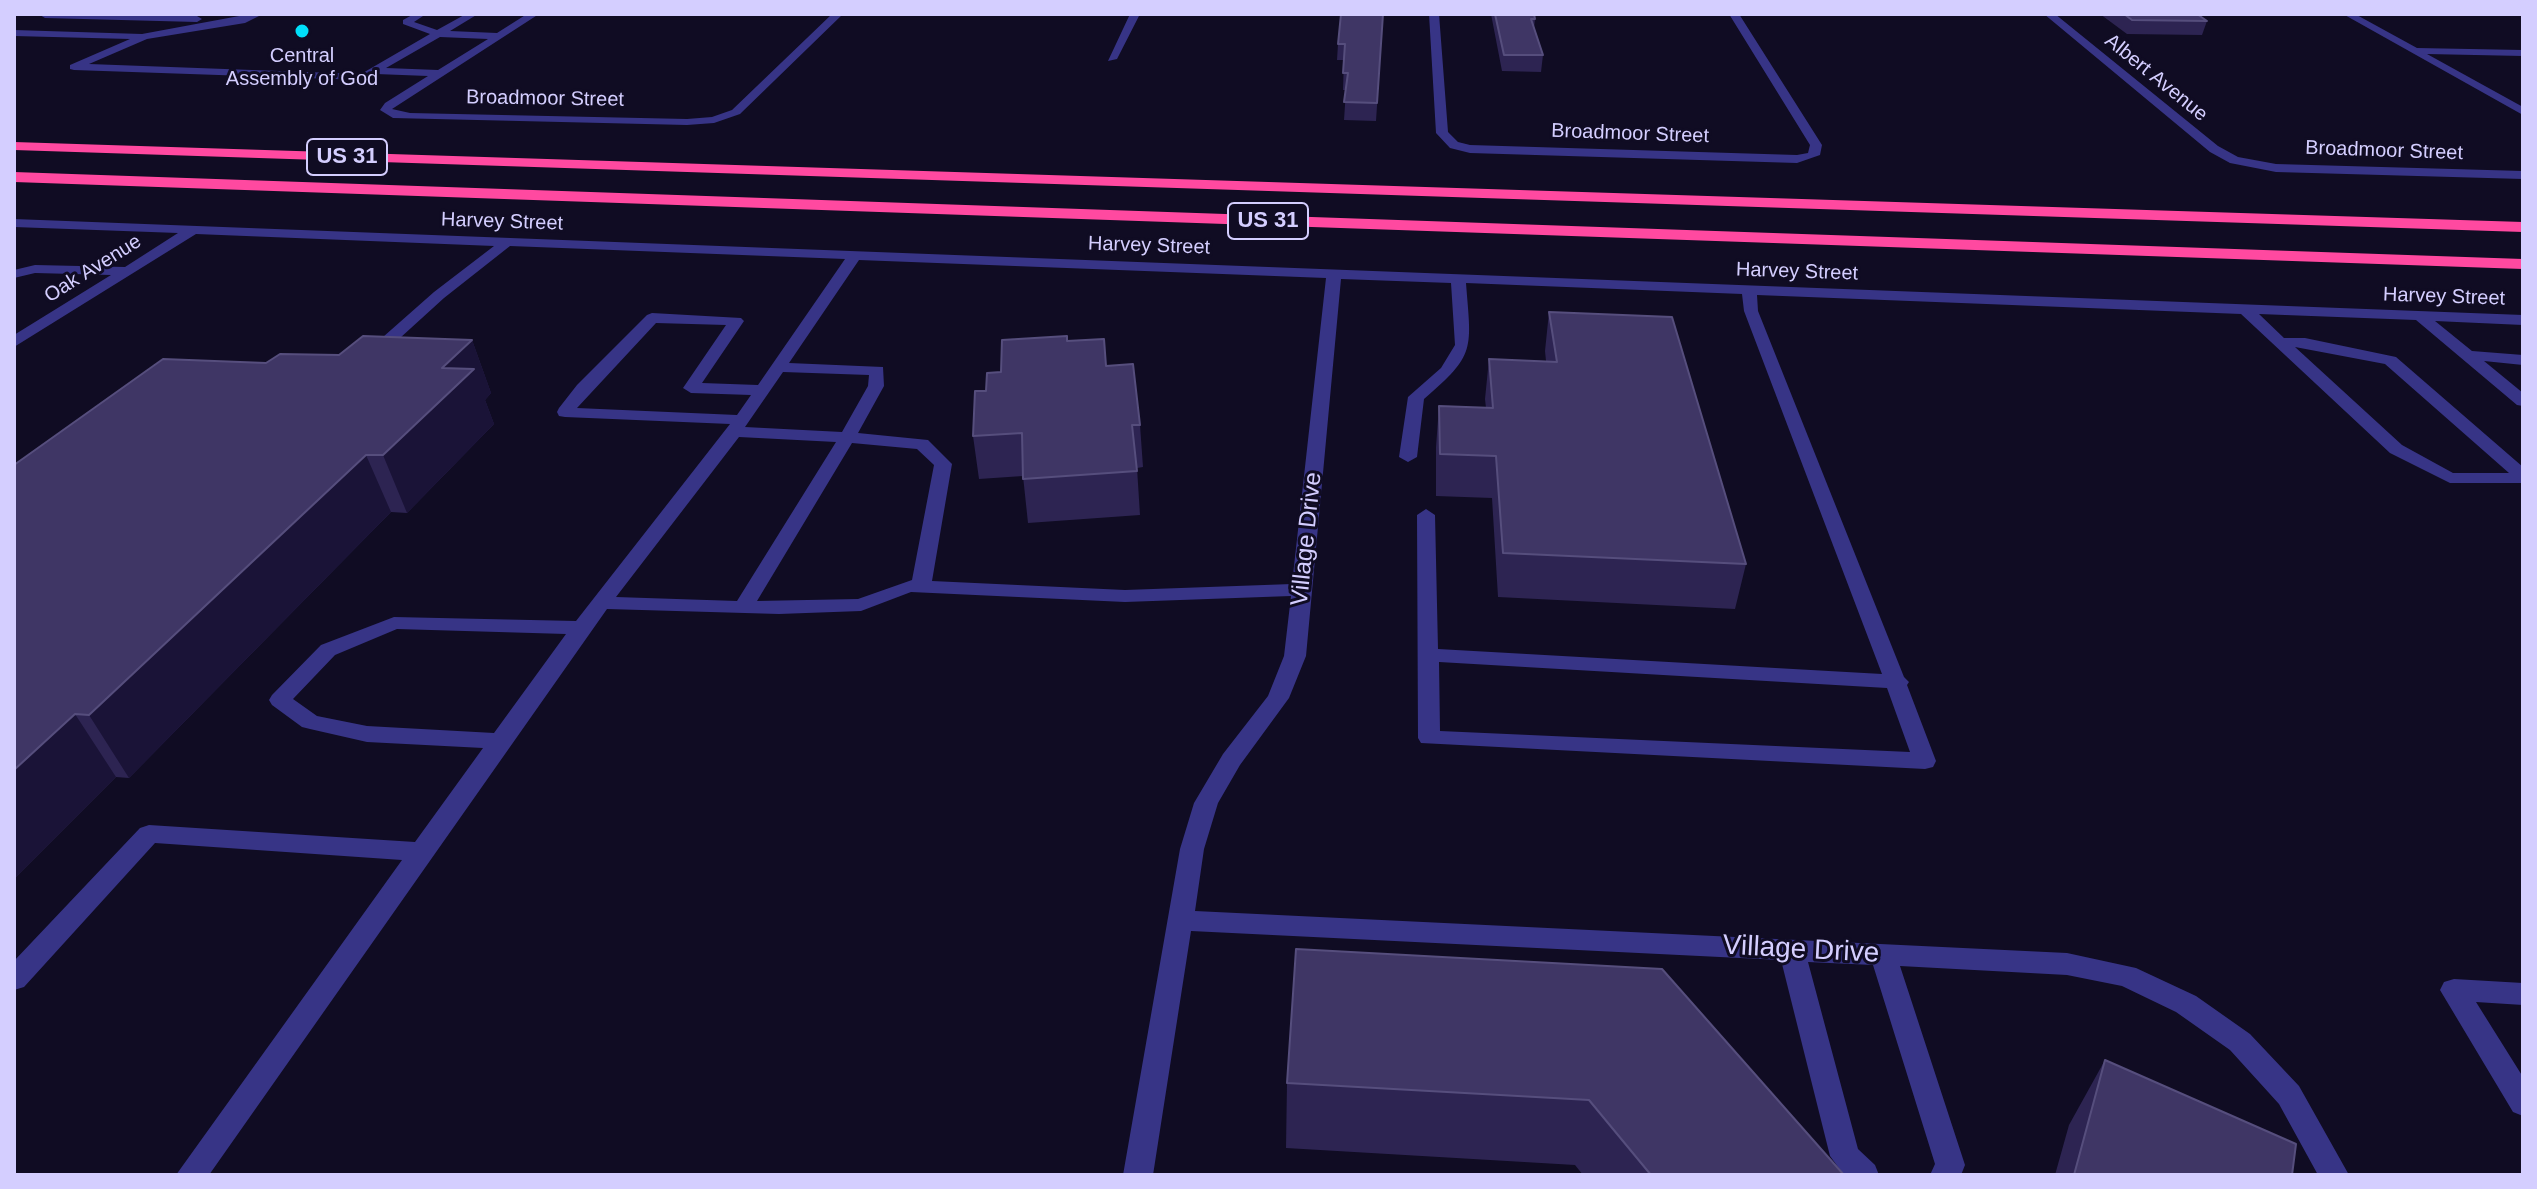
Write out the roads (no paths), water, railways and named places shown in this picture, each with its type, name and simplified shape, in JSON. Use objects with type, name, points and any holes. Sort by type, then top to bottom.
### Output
[{"type":"highway","points":[[14,133],[464,152],[680,168]]},
{"type":"highway","name":"US 31","points":[[14,146],[2523,227]]},
{"type":"highway","name":"US 31","points":[[14,177],[2523,264]]},
{"type":"highway","points":[[14,191],[281,200],[608,197]]},
{"type":"street","points":[[14,33],[145,36],[245,20],[258,14]]},
{"type":"street","points":[[421,14],[406,22],[438,34],[500,36]]},
{"type":"street","points":[[145,36],[74,67],[363,77],[473,14]]},
{"type":"street","points":[[375,71],[441,73],[534,14]]},
{"type":"street","name":"Broadmoor Street","points":[[441,73],[389,105],[386,110],[393,115],[410,116],[704,121],[736,112],[838,14]]},
{"type":"street","points":[[1112,59],[1135,14]]},
{"type":"street","name":"Broadmoor Street","points":[[1434,14],[1442,133],[1454,145],[1470,149],[1797,159],[1814,155],[1816,145],[1734,14]]},
{"type":"street","name":"Albert Avenue","points":[[2049,14],[2214,149],[2244,163]]},
{"type":"street","points":[[2348,14],[2523,112]]},
{"type":"street","points":[[33,20],[245,20]]},
{"type":"street","points":[[2414,51],[2523,53]]},
{"type":"street","name":"Broadmoor Street","points":[[2244,163],[2276,168],[2523,175]]},
{"type":"street","name":"Harvey Street","points":[[14,223],[2523,320]]},
{"type":"street","name":"Oak Avenue","points":[[14,342],[193,230]]},
{"type":"street","points":[[361,364],[439,295],[507,242]]},
{"type":"street","points":[[191,1175],[581,628],[739,426],[855,255]]},
{"type":"street","points":[[14,274],[35,269],[127,271]]},
{"type":"street","name":"Village Drive","points":[[1138,1175],[1192,849],[1206,803],[1231,760],[1278,698],[1295,656],[1334,273]]},
{"type":"street","points":[[1408,457],[1416,397],[1447,371],[1463,345],[1458,278]]},
{"type":"street","points":[[1426,515],[1429,738],[1925,761],[1898,682],[1751,311],[1749,291]]},
{"type":"street","points":[[2245,309],[2396,449],[2450,478],[2523,477]]},
{"type":"street","points":[[2420,316],[2523,401]]},
{"type":"street","points":[[763,390],[691,388],[736,321],[652,318],[583,388],[565,412],[922,444],[943,464],[921,586]]},
{"type":"street","points":[[2280,342],[2305,343],[2390,360],[2523,477]]},
{"type":"street","points":[[2468,355],[2523,360]]},
{"type":"street","points":[[743,607],[876,386],[877,370],[779,367]]},
{"type":"street","points":[[601,603],[743,607],[861,605],[909,586],[1125,596],[1302,590]]},
{"type":"street","points":[[500,741],[367,734],[310,722],[280,700],[328,650],[394,623],[581,628]]},
{"type":"street","points":[[1430,655],[1898,682]]},
{"type":"street","points":[[14,979],[149,834],[421,852]]},
{"type":"street","name":"Village Drive","points":[[1179,920],[2067,964],[2127,976],[2186,1004],[2240,1042],[2289,1095],[2334,1175]]},
{"type":"street","points":[[1791,949],[1845,1156],[1864,1175]]},
{"type":"street","points":[[1883,954],[1950,1165],[1945,1175]]},
{"type":"street","points":[[2523,994],[2454,990],[2523,1103]]},
{"type":"place","name":"Central Assembly of God","points":[[302,31]]}]
